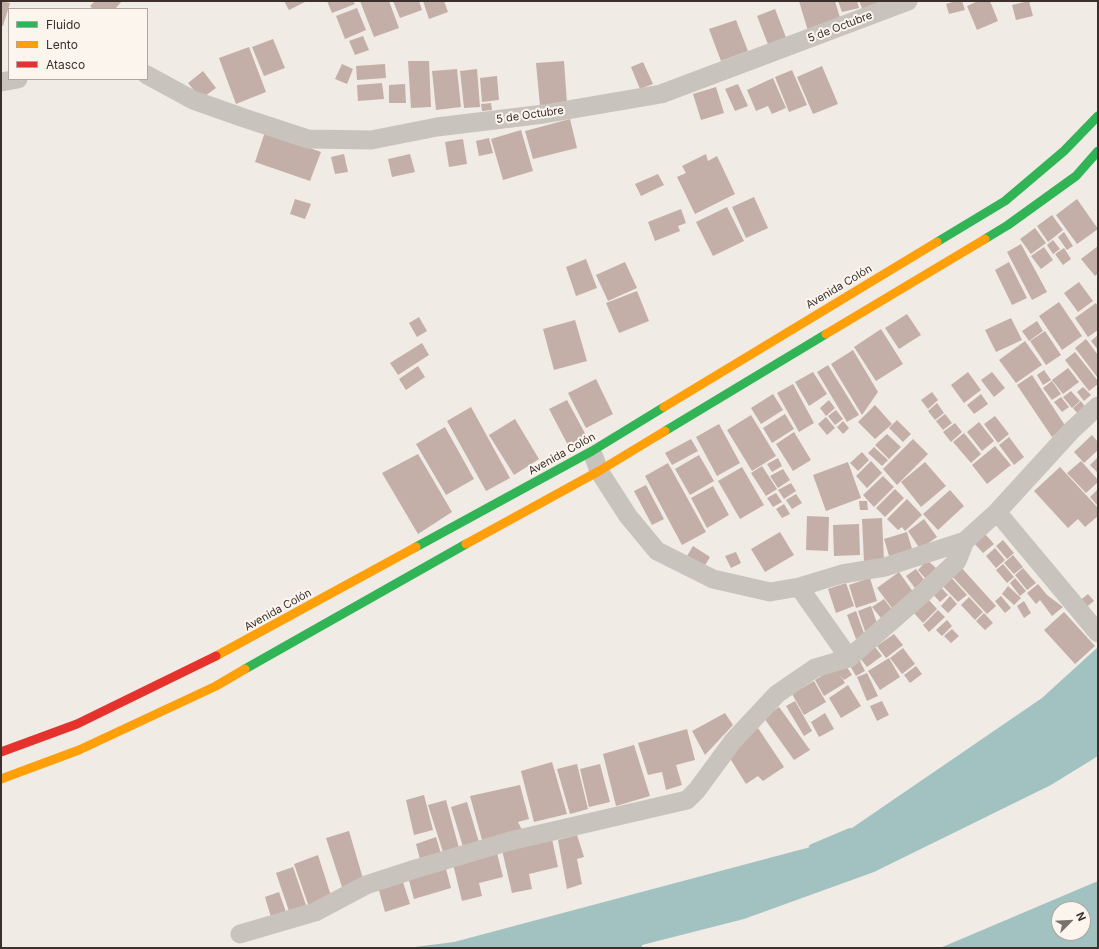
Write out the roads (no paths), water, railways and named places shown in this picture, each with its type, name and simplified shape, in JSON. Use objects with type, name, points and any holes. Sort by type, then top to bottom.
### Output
[{"type":"main road","name":"Avenida Colón","points":[[1,752],[77,724],[219,655],[592,451],[1005,201],[1064,151],[1098,116]]},
{"type":"main road","points":[[1,780],[79,750],[216,686],[519,514],[599,471],[1008,226],[1076,176],[1098,151]]},
{"type":"street","name":"5 de Octubre","points":[[148,76],[193,100],[308,139],[371,140],[436,127],[544,114],[661,94],[908,1]]},
{"type":"street","points":[[1,82],[12,80]]},
{"type":"street","points":[[592,451],[599,471],[628,516],[657,551],[713,579],[770,592],[799,587],[842,574],[885,567],[965,541],[997,512],[1072,430],[1098,406]]},
{"type":"street","points":[[997,512],[1098,633]]},
{"type":"street","points":[[240,934],[315,912],[366,885],[510,840],[684,802],[697,790],[732,742],[777,694],[815,668],[849,658],[920,596],[957,561],[965,541]]},
{"type":"street","points":[[799,587],[849,658]]},
{"type":"water","points":[[1098,647],[1098,756],[1051,785],[874,872],[744,919],[642,945],[642,948],[407,948],[454,942],[833,841],[1042,698]]},
{"type":"water","points":[[1098,881],[1098,948],[940,948]]},
{"type":"waterway","points":[[812,847],[850,831]]}]
